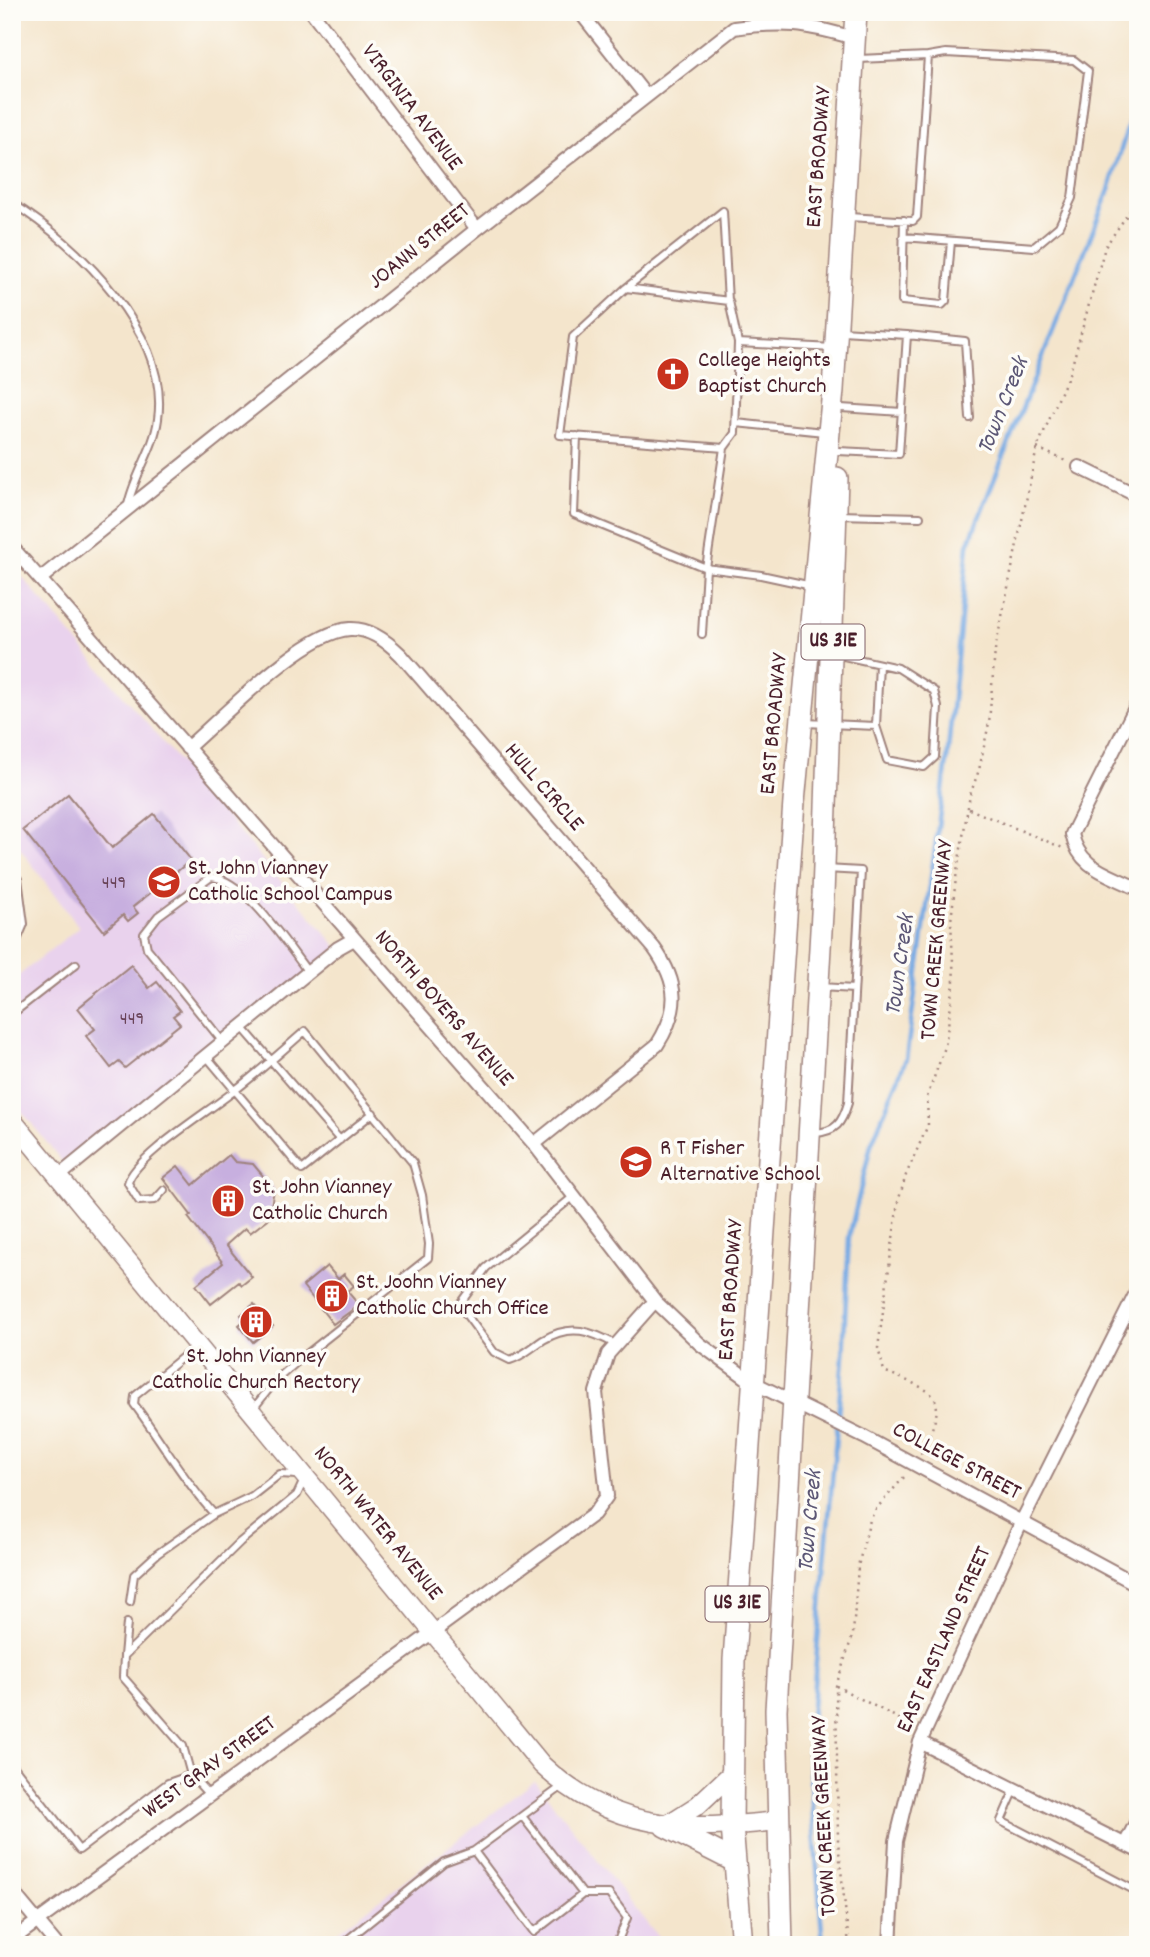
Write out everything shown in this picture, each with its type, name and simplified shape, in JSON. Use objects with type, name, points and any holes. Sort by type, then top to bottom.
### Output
[{"type":"main road","name":"EAST BROADWAY","points":[[782,1945],[776,1710],[830,724],[836,515],[836,339],[856,12]]},
{"type":"main road","name":"EAST BROADWAY","points":[[737,1941],[732,1826],[731,1700],[752,1382],[802,723],[814,587],[836,439]]},
{"type":"main road","name":"NORTH WATER AVENUE","points":[[12,1120],[542,1765],[564,1785],[621,1815],[665,1826],[732,1826],[778,1821]]},
{"type":"main road","points":[[665,1826],[698,1805],[732,1773]]},
{"type":"main road","points":[[665,1826],[734,1861]]},
{"type":"street","name":"VIRGINIA AVENUE","points":[[312,12],[477,229]]},
{"type":"street","points":[[580,12],[646,96]]},
{"type":"street","name":"JOANN STREET","points":[[40,579],[477,229],[734,28],[777,22],[813,26],[854,38]]},
{"type":"street","points":[[1079,467],[1138,496]]},
{"type":"street","name":"NORTH BOYERS AVENUE","points":[[12,547],[534,1144],[655,1301],[700,1344],[752,1382]]},
{"type":"street","name":"HULL CIRCLE","points":[[187,748],[298,652],[333,631],[353,628],[371,633],[387,641],[401,655],[654,948],[667,966],[674,986],[672,1011],[666,1030],[656,1045],[534,1144]]},
{"type":"street","points":[[1138,702],[1072,834],[1076,852],[1084,862],[1138,888]]},
{"type":"street","points":[[59,1176],[310,974],[338,948],[354,939]]},
{"type":"street","name":"EAST EASTLAND STREET","points":[[890,1945],[897,1841],[920,1742],[1022,1521],[1138,1289]]},
{"type":"street","name":"WEST GRAY STREET","points":[[12,1940],[594,1514],[607,1496],[596,1392],[608,1354],[655,1301]]},
{"type":"street","name":"COLLEGE STREET","points":[[752,1382],[864,1437],[1138,1585]]},
{"type":"street","points":[[920,1742],[1138,1850]]},
{"type":"street","points":[[1125,1844],[1138,1819]]},
{"type":"street","points":[[12,1891],[57,1945]]},
{"type":"lane","points":[[853,59],[946,53],[1074,60],[1088,71],[1072,198],[1059,226],[1041,243],[1027,248],[903,237]]},
{"type":"lane","points":[[843,217],[913,221],[917,217],[928,56]]},
{"type":"lane","points":[[12,203],[42,222],[85,260],[141,336],[152,359],[160,400],[158,421],[150,448],[132,487],[127,509]]},
{"type":"lane","points":[[702,634],[706,568],[724,448],[736,433],[738,343],[728,301],[723,211],[626,288],[573,337],[560,435],[724,448]]},
{"type":"lane","points":[[904,220],[900,300],[942,305],[946,301],[951,241]]},
{"type":"lane","points":[[626,288],[728,301]]},
{"type":"lane","points":[[736,423],[836,439],[899,454],[907,335]]},
{"type":"lane","points":[[738,343],[907,335],[965,341],[970,418]]},
{"type":"lane","points":[[837,399],[902,412]]},
{"type":"lane","points":[[578,436],[574,514],[706,568],[761,575],[814,587]]},
{"type":"lane","points":[[836,515],[920,517]]},
{"type":"lane","points":[[833,653],[898,668],[933,691],[938,707],[934,757],[923,767],[887,760],[876,726],[879,664]]},
{"type":"lane","points":[[802,723],[876,726]]},
{"type":"lane","points":[[809,1133],[830,1132],[840,1124],[845,1114],[861,872],[823,869]]},
{"type":"lane","points":[[12,876],[18,879],[24,924],[12,952]]},
{"type":"lane","points":[[224,1043],[147,948],[144,934],[158,916],[211,877],[224,877],[251,901],[310,974]]},
{"type":"lane","points":[[12,1014],[76,964]]},
{"type":"lane","points":[[817,986],[854,989]]},
{"type":"lane","points":[[243,1028],[340,1140]]},
{"type":"lane","points":[[164,1190],[155,1200],[139,1201],[128,1183],[130,1174],[305,1031],[413,1163],[422,1195],[429,1244],[428,1258],[277,1379],[252,1410]]},
{"type":"lane","points":[[207,1057],[302,1170],[373,1113]]},
{"type":"lane","points":[[574,1196],[486,1268],[459,1305],[494,1352],[510,1360],[521,1357],[545,1339],[571,1331],[587,1330],[617,1345]]},
{"type":"lane","points":[[198,1345],[135,1395],[134,1404],[181,1468],[190,1488],[214,1514]]},
{"type":"lane","points":[[124,1656],[222,1559],[271,1513],[296,1494],[306,1475],[281,1474],[252,1496],[214,1514],[157,1554],[134,1575],[130,1602]]},
{"type":"lane","points":[[127,1623],[123,1677],[183,1746],[191,1775],[209,1795]]},
{"type":"lane","points":[[15,1768],[79,1850],[167,1783],[191,1775]]},
{"type":"lane","points":[[341,1945],[444,1862],[474,1851],[564,1785]]},
{"type":"lane","points":[[1015,1789],[1000,1821],[1138,1892]]},
{"type":"lane","points":[[522,1816],[583,1894]]},
{"type":"lane","points":[[474,1851],[534,1932],[583,1894],[608,1894],[627,1918],[618,1941],[612,1945]]},
{"type":"path","name":"TOWN CREEK GREENWAY","points":[[849,1945],[838,1840],[836,1685],[847,1660],[853,1634],[859,1566],[870,1520],[876,1509],[916,1465],[938,1410],[937,1399],[931,1391],[884,1371],[878,1348],[898,1202],[906,1175],[928,1125],[927,1097],[945,1047],[954,982],[951,921],[968,808],[989,723],[995,650],[1037,448],[1072,369],[1105,247],[1138,199]]},
{"type":"path","points":[[1037,448],[1079,467]]},
{"type":"path","points":[[968,808],[1049,844],[1076,852]]},
{"type":"path","name":"TOWN CREEK GREENWAY","points":[[836,1685],[906,1722]]},
{"type":"shaded area","name":"St. John Vianney Catholic School Campus","points":[[12,565],[338,948],[68,1169],[12,1099],[12,981],[79,927],[12,838]]},
{"type":"shaded area","points":[[535,1781],[664,1945],[320,1945]]},
{"type":"building","points":[[68,794],[112,848],[154,814],[191,860],[133,907],[138,913],[128,921],[123,915],[104,931],[23,830]]},
{"type":"building","points":[[131,965],[149,988],[157,982],[180,1011],[173,1016],[180,1024],[125,1068],[119,1062],[111,1068],[86,1036],[95,1029],[78,1008]]},
{"type":"building","name":"St. John Vianney Catholic Church","points":[[229,1155],[235,1162],[253,1164],[274,1189],[271,1206],[276,1213],[250,1233],[245,1228],[226,1245],[252,1277],[242,1285],[239,1282],[211,1304],[196,1285],[223,1263],[163,1178],[178,1166],[193,1185]]},
{"type":"building","name":"St. Joohn Vianney Catholic Church Office","points":[[327,1266],[338,1279],[344,1274],[354,1286],[347,1291],[359,1305],[333,1324],[303,1286]]},
{"type":"building","name":"St. John Vianney Catholic Church Rectory","points":[[254,1304],[273,1326],[253,1342],[239,1325],[245,1320],[241,1315]]},
{"type":"waterway","name":"Town Creek","points":[[823,1945],[808,1752],[843,1358],[849,1237],[871,1145],[906,1059],[947,761],[968,545],[1109,190],[1134,106],[1137,36],[1126,12]]},
{"type":"place","name":"College Heights Baptist Church","points":[[673,374]]},
{"type":"place","name":"St. John Vianney Catholic School Campus","points":[[164,882]]},
{"type":"place","name":"R T Fisher Alternative School","points":[[636,1162]]},
{"type":"place","name":"St. John Vianney Catholic Church","points":[[228,1201]]},
{"type":"place","name":"St. Joohn Vianney Catholic Church Office","points":[[332,1296]]},
{"type":"place","name":"St. John Vianney Catholic Church Rectory","points":[[256,1322]]}]
